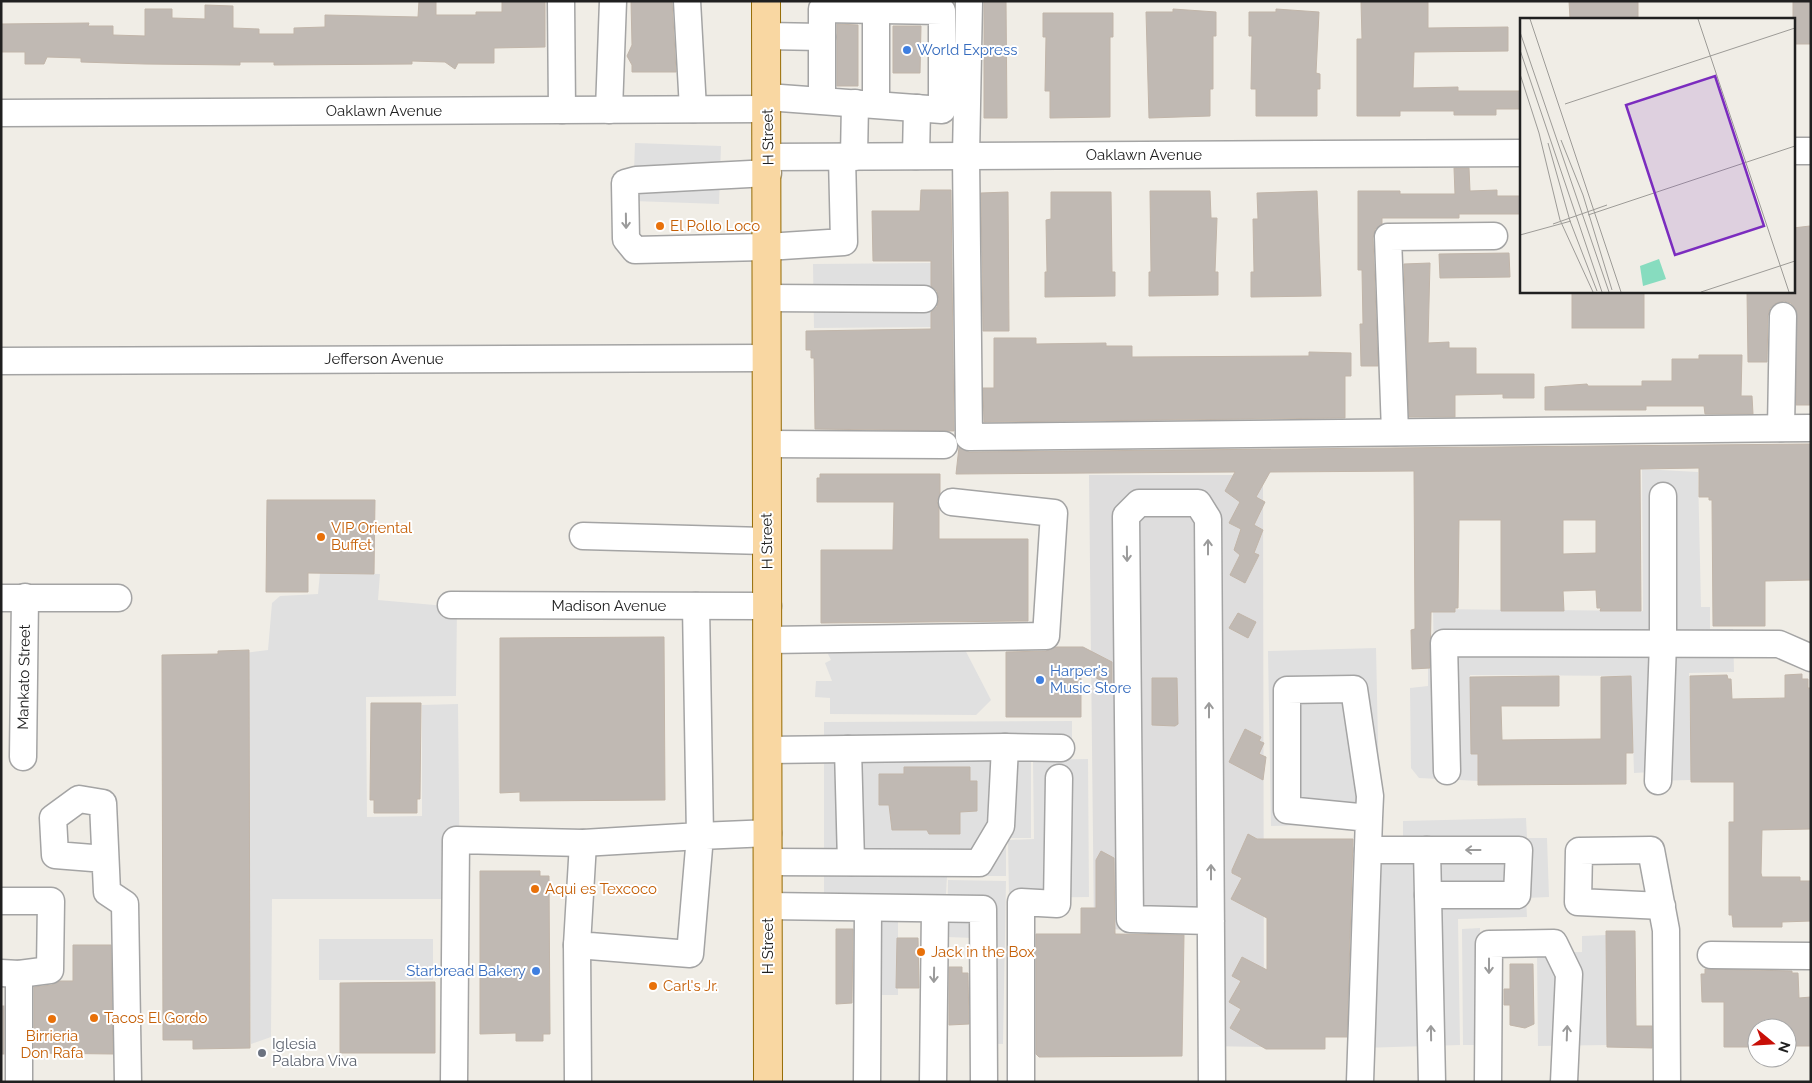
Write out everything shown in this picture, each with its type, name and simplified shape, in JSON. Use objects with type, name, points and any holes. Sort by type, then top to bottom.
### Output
[{"type":"main road","name":"H Street","points":[[766,1],[768,165],[766,358],[768,1062]]},
{"type":"street","points":[[561,1],[562,110]]},
{"type":"street","points":[[609,110],[613,1]]},
{"type":"street","points":[[687,1],[693,109]]},
{"type":"street","points":[[969,1],[966,156],[969,437],[1811,428]]},
{"type":"street","points":[[767,247],[844,242],[848,157],[865,104],[876,10],[822,10],[822,100]]},
{"type":"street","name":"Oaklawn Avenue","points":[[1,112],[693,109],[822,100],[942,110],[942,11],[876,10]]},
{"type":"street","points":[[766,36],[822,37]]},
{"type":"street","points":[[916,108],[916,156]]},
{"type":"street","points":[[1794,151],[1811,151]]},
{"type":"street","name":"Oaklawn Avenue","points":[[767,247],[635,250],[626,238],[625,183],[636,180],[848,157],[1520,153]]},
{"type":"street","points":[[1395,432],[1388,237],[1494,236]]},
{"type":"street","points":[[767,298],[924,299]]},
{"type":"street","points":[[1781,428],[1783,316]]},
{"type":"street","name":"Jefferson Avenue","points":[[1,361],[766,358]]},
{"type":"street","points":[[767,444],[944,445]]},
{"type":"street","points":[[1658,781],[1663,643],[1664,496]]},
{"type":"street","points":[[768,640],[1046,636],[1054,513],[952,502]]},
{"type":"street","points":[[1211,921],[1130,918],[1126,516],[1139,503],[1198,503],[1208,519],[1211,921],[1212,1082]]},
{"type":"street","points":[[583,536],[767,542]]},
{"type":"street","points":[[13,598],[118,598]]},
{"type":"street","name":"Mankato Street","points":[[13,598],[24,757]]},
{"type":"street","name":"Madison Avenue","points":[[451,605],[768,606]]},
{"type":"street","points":[[577,946],[690,954],[700,836],[696,606]]},
{"type":"street","points":[[1447,772],[1444,643],[1779,644],[1811,658]]},
{"type":"street","points":[[1360,1082],[1370,796],[1354,689],[1287,690],[1287,810],[1369,818]]},
{"type":"street","points":[[768,862],[979,863],[1001,826],[1005,747]]},
{"type":"street","points":[[768,750],[1061,748]]},
{"type":"street","points":[[848,749],[851,862]]},
{"type":"street","points":[[1021,1082],[1021,902],[1057,904],[1059,778]]},
{"type":"street","points":[[454,1082],[456,840],[582,843],[768,833]]},
{"type":"street","points":[[578,1082],[577,946],[582,843]]},
{"type":"street","points":[[1368,850],[1519,850],[1518,894],[1428,895]]},
{"type":"street","points":[[1427,850],[1432,1082]]},
{"type":"street","points":[[105,859],[107,892],[125,904],[128,1082]]},
{"type":"street","points":[[1,901],[51,901],[50,970],[10,973],[19,1082]]},
{"type":"street","points":[[768,906],[983,909],[984,1082]]},
{"type":"street","points":[[1662,906],[1666,930],[1667,1082]]},
{"type":"street","points":[[867,1082],[868,908]]},
{"type":"street","points":[[933,1082],[935,909]]},
{"type":"street","points":[[1488,1082],[1489,944],[1554,943],[1569,974],[1564,1082]]},
{"type":"street","points":[[1711,955],[1811,956]]},
{"type":"shaded area","points":[[635,143],[721,146],[719,204],[633,201]]},
{"type":"shaded area","points":[[932,263],[933,327],[814,328],[813,264]]},
{"type":"shaded area","points":[[1642,469],[1698,472],[1701,607],[1710,607],[1710,629],[1733,629],[1734,672],[1689,673],[1691,780],[1652,781],[1651,772],[1634,773],[1631,676],[1470,675],[1472,751],[1479,753],[1479,781],[1419,778],[1411,768],[1410,688],[1428,686],[1428,668],[1434,668],[1433,609],[1643,611]]},
{"type":"shaded area","points":[[1089,475],[1263,475],[1264,1047],[1207,1046],[1203,931],[1094,929]]},
{"type":"shaded area","points":[[320,573],[380,574],[378,600],[457,607],[456,696],[366,697],[367,817],[422,816],[422,705],[458,704],[460,899],[272,899],[271,1037],[251,1044],[245,653],[268,650],[272,603],[280,596],[318,594]]},
{"type":"shaded area","points":[[960,640],[991,700],[976,715],[830,714],[830,698],[815,697],[816,681],[832,681],[825,663],[831,660],[822,642]]},
{"type":"shaded area","points":[[1376,648],[1380,837],[1403,837],[1403,821],[1526,818],[1527,838],[1547,838],[1549,897],[1526,898],[1527,917],[1458,919],[1460,1045],[1361,1048],[1356,824],[1271,826],[1268,651]]},
{"type":"shaded area","points":[[1072,721],[1072,758],[1031,758],[1031,838],[1006,838],[1006,876],[947,876],[946,894],[824,894],[824,722]],"holes":[[[904,767],[970,767],[970,781],[977,781],[977,810],[960,812],[959,834],[929,834],[927,829],[892,830],[889,805],[879,805],[879,774],[904,774]]]},
{"type":"shaded area","points":[[1088,759],[1089,897],[1009,898],[1008,840],[1034,839],[1033,760]]},
{"type":"shaded area","points":[[948,880],[1006,881],[1003,1044],[972,1043],[974,938],[947,937]]},
{"type":"shaded area","points":[[875,915],[898,915],[898,995],[876,995]]},
{"type":"shaded area","points":[[1480,928],[1481,1045],[1463,1045],[1462,929]]},
{"type":"shaded area","points":[[1606,935],[1607,1045],[1538,1046],[1537,953],[1582,952],[1582,936]]},
{"type":"shaded area","points":[[319,939],[433,939],[433,980],[319,980]]},
{"type":"building","points":[[419,1],[436,1],[436,15],[476,15],[476,12],[502,12],[502,1],[545,1],[545,47],[494,48],[494,63],[458,63],[455,69],[445,62],[412,61],[412,64],[274,65],[274,62],[240,62],[240,65],[145,64],[81,62],[81,58],[47,57],[44,64],[25,64],[25,52],[1,52],[1,24],[89,23],[88,26],[113,26],[113,35],[145,36],[145,9],[172,9],[172,18],[205,19],[205,5],[233,6],[233,28],[259,29],[259,34],[294,34],[294,28],[325,27],[325,15],[418,17]]},
{"type":"building","points":[[631,1],[672,1],[676,72],[632,72],[632,65],[627,56],[632,45]]},
{"type":"building","points":[[984,1],[1006,1],[1007,118],[984,118]]},
{"type":"building","points":[[1361,1],[1428,1],[1428,28],[1508,27],[1508,51],[1414,52],[1413,88],[1458,87],[1458,91],[1520,91],[1520,109],[1496,109],[1496,115],[1454,115],[1454,111],[1400,111],[1400,116],[1357,116],[1357,39],[1362,39]]},
{"type":"building","points":[[1569,1],[1638,1],[1638,18],[1570,18]]},
{"type":"building","points":[[1793,1],[1811,1],[1811,44],[1794,44]]},
{"type":"building","points":[[1173,9],[1216,12],[1216,36],[1213,36],[1213,89],[1210,89],[1210,116],[1149,118],[1146,12],[1173,12]]},
{"type":"building","points":[[1276,9],[1319,12],[1316,73],[1320,74],[1320,89],[1317,89],[1317,116],[1256,116],[1256,89],[1251,89],[1252,36],[1249,36],[1249,12],[1276,12]]},
{"type":"building","points":[[1043,13],[1113,13],[1113,37],[1110,37],[1110,117],[1050,118],[1050,91],[1045,91],[1046,37],[1043,37]]},
{"type":"building","points":[[837,24],[858,25],[858,86],[837,86]]},
{"type":"building","name":"World Express","points":[[893,26],[921,26],[920,73],[893,73]]},
{"type":"building","points":[[1454,168],[1469,168],[1470,191],[1497,190],[1497,196],[1520,196],[1520,214],[1459,214],[1459,218],[1382,218],[1382,224],[1375,229],[1373,238],[1378,366],[1361,366],[1360,324],[1363,324],[1362,270],[1358,270],[1358,191],[1400,191],[1400,194],[1455,194]]},
{"type":"building","points":[[921,190],[951,190],[954,431],[815,429],[814,358],[811,358],[811,350],[806,350],[806,331],[931,329],[931,312],[937,307],[939,299],[937,291],[931,286],[931,261],[873,261],[872,211],[920,211]]},
{"type":"building","points":[[1150,191],[1210,191],[1211,218],[1217,218],[1215,272],[1218,272],[1218,295],[1149,296],[1149,272],[1151,272]]},
{"type":"building","points":[[1317,191],[1321,296],[1251,297],[1251,272],[1254,272],[1253,219],[1258,219],[1257,193]]},
{"type":"building","points":[[1008,192],[1009,331],[983,331],[981,193]]},
{"type":"building","points":[[1051,192],[1111,192],[1112,272],[1115,272],[1115,296],[1045,297],[1045,272],[1047,272],[1046,220],[1051,219]]},
{"type":"building","points":[[1810,226],[1811,405],[1796,405],[1796,309],[1791,303],[1784,301],[1776,303],[1770,308],[1768,316],[1767,362],[1748,362],[1747,292],[1794,292],[1794,228]]},
{"type":"building","points":[[1509,253],[1510,277],[1440,278],[1439,254]]},
{"type":"building","points":[[1430,263],[1428,343],[1449,342],[1449,348],[1476,348],[1476,374],[1534,374],[1534,398],[1503,398],[1503,394],[1455,395],[1455,417],[1409,417],[1404,264]]},
{"type":"building","points":[[1572,292],[1644,292],[1644,328],[1572,328]]},
{"type":"building","points":[[994,338],[1036,338],[1036,344],[1106,343],[1106,346],[1132,346],[1132,357],[1309,356],[1309,352],[1351,353],[1351,376],[1345,376],[1345,418],[984,422],[983,388],[994,388]]},
{"type":"building","points":[[1699,355],[1742,355],[1741,396],[1752,396],[1753,414],[1705,414],[1704,406],[1646,406],[1646,410],[1545,410],[1545,387],[1587,384],[1588,386],[1642,386],[1642,381],[1672,381],[1672,359],[1699,359]]},
{"type":"building","points":[[1811,444],[1811,580],[1765,581],[1765,626],[1713,626],[1712,500],[1709,500],[1709,497],[1699,497],[1699,468],[1640,469],[1641,611],[1600,611],[1601,608],[1597,608],[1596,590],[1563,591],[1564,611],[1501,611],[1501,520],[1459,520],[1458,608],[1455,608],[1455,612],[1431,612],[1430,668],[1412,669],[1411,630],[1415,629],[1414,471],[1270,472],[1256,497],[1265,502],[1254,525],[1263,530],[1254,553],[1259,555],[1245,583],[1230,575],[1240,555],[1234,550],[1241,529],[1229,523],[1240,502],[1225,491],[1235,472],[956,474],[959,447],[969,452]],"holes":[[[1563,520],[1596,520],[1596,553],[1563,554]]]},
{"type":"building","points":[[820,474],[940,474],[940,494],[937,501],[939,510],[939,539],[1028,539],[1028,621],[821,623],[821,550],[893,550],[894,502],[817,502],[817,478],[820,478]]},
{"type":"building","name":"VIP Oriental Buffet","points":[[267,500],[375,500],[374,574],[308,573],[308,592],[266,592]]},
{"type":"building","points":[[1238,613],[1256,622],[1248,638],[1229,628]]},
{"type":"building","points":[[664,637],[665,800],[520,801],[520,792],[500,793],[500,638]]},
{"type":"building","points":[[1055,647],[1083,647],[1112,662],[1112,686],[1081,670],[1081,717],[1006,717],[1006,652],[1046,651]]},
{"type":"building","points":[[249,650],[250,1048],[193,1049],[193,1040],[163,1040],[162,655],[218,654],[218,651]]},
{"type":"building","points":[[1802,674],[1802,679],[1808,679],[1808,688],[1811,688],[1811,829],[1762,830],[1761,873],[1762,877],[1800,877],[1800,881],[1811,881],[1811,921],[1782,922],[1782,927],[1733,927],[1732,915],[1729,915],[1729,822],[1734,822],[1734,782],[1691,782],[1690,676],[1727,675],[1728,679],[1731,679],[1732,699],[1785,698],[1785,675]]},
{"type":"building","points":[[1559,676],[1559,706],[1501,706],[1502,740],[1601,739],[1601,677],[1631,676],[1633,753],[1626,753],[1626,784],[1478,785],[1478,754],[1471,754],[1470,677]]},
{"type":"building","points":[[1152,678],[1177,678],[1178,724],[1175,726],[1152,725]]},
{"type":"building","points":[[371,703],[421,703],[420,799],[417,799],[417,813],[374,813],[374,800],[370,800]]},
{"type":"building","points":[[1245,729],[1261,737],[1259,741],[1264,743],[1259,754],[1266,757],[1263,780],[1229,762]]},
{"type":"building","points":[[904,767],[970,767],[970,781],[977,781],[977,811],[960,812],[960,834],[929,834],[927,830],[892,830],[889,805],[879,805],[879,774],[904,774]]},
{"type":"building","points":[[1248,834],[1257,839],[1353,839],[1347,1037],[1325,1037],[1325,1049],[1266,1049],[1230,1028],[1241,1009],[1229,1002],[1241,981],[1232,976],[1242,957],[1267,970],[1267,918],[1231,899],[1242,878],[1232,873],[1232,870]]},
{"type":"building","points":[[1101,851],[1114,858],[1115,934],[1184,935],[1182,1056],[1039,1057],[1036,1054],[1036,934],[1081,934],[1081,908],[1096,908],[1096,860]]},
{"type":"building","points":[[480,871],[540,871],[540,876],[549,876],[550,1034],[543,1034],[543,1041],[516,1041],[516,1033],[480,1034]]},
{"type":"building","points":[[836,929],[853,929],[852,1003],[836,1004]]},
{"type":"building","points":[[1606,931],[1635,931],[1636,1026],[1652,1026],[1652,1048],[1607,1047]]},
{"type":"building","points":[[897,938],[918,938],[919,988],[896,988]]},
{"type":"building","name":"Tacos El Gordo","points":[[73,945],[111,945],[113,1054],[34,1053],[34,987],[52,985],[60,981],[73,981]]},
{"type":"building","points":[[1510,964],[1533,964],[1534,1024],[1525,1028],[1510,1025],[1510,1005],[1504,1005],[1504,989],[1510,989]]},
{"type":"building","points":[[949,967],[962,967],[962,973],[968,973],[969,1024],[949,1025]]},
{"type":"building","points":[[1705,969],[1792,971],[1792,973],[1798,973],[1799,998],[1811,997],[1811,1046],[1797,1046],[1797,1018],[1747,1018],[1747,1047],[1724,1047],[1724,1002],[1702,1002],[1701,974],[1705,974]]},
{"type":"building","points":[[435,982],[435,1053],[340,1053],[340,983]]},
{"type":"building","points":[[1,1006],[4,1006],[4,1054],[1,1054]]},
{"type":"place","name":"World Express","points":[[907,50]]},
{"type":"place","name":"El Pollo Loco","points":[[660,226]]},
{"type":"place","name":"VIP Oriental Buffet","points":[[321,537]]},
{"type":"place","name":"Harper's Music Store","points":[[1040,680]]},
{"type":"place","name":"Aqui es Texcoco","points":[[535,889]]},
{"type":"place","name":"Jack in the Box","points":[[921,952]]},
{"type":"place","name":"Starbread Bakery","points":[[536,971]]},
{"type":"place","name":"Carl's Jr.","points":[[653,986]]},
{"type":"place","name":"Tacos El Gordo","points":[[94,1018]]},
{"type":"place","name":"Birrieria Don Rafa","points":[[52,1019]]},
{"type":"place","name":"Iglesia Palabra Viva","points":[[262,1053]]}]
